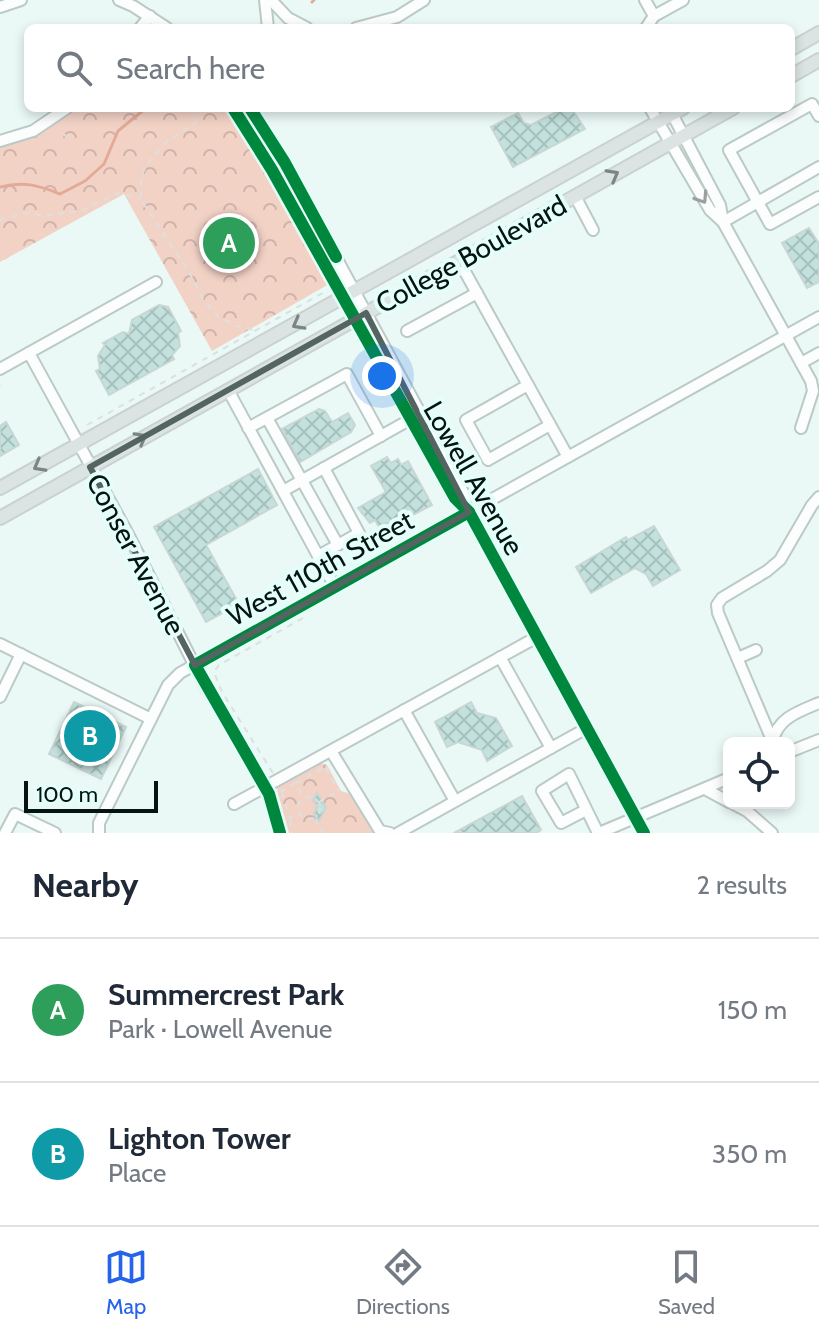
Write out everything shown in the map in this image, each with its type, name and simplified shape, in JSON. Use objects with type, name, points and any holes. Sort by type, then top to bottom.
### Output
[{"type":"main road","points":[[795,47],[819,33]]},
{"type":"main road","points":[[795,74],[818,64]]},
{"type":"main road","name":"College Boulevard","points":[[0,488],[349,296],[672,112]]},
{"type":"main road","name":"College Boulevard","points":[[0,518],[726,112]]},
{"type":"street","points":[[0,7],[21,0]]},
{"type":"street","points":[[119,0],[161,24]]},
{"type":"street","points":[[268,0],[268,24]]},
{"type":"street","points":[[268,0],[299,24]]},
{"type":"street","points":[[371,24],[397,17],[424,0]]},
{"type":"street","points":[[645,0],[654,16]]},
{"type":"street","points":[[649,24],[654,16],[683,0]]},
{"type":"street","points":[[143,24],[150,16]]},
{"type":"street","points":[[819,116],[812,104],[729,150],[770,224],[819,197]]},
{"type":"street","points":[[0,141],[33,131],[61,112]]},
{"type":"street","name":"Lowell Avenue","points":[[236,112],[349,296],[464,494],[469,512],[644,833]]},
{"type":"street","name":"Lowell Avenue","points":[[253,112],[285,163],[349,296]]},
{"type":"street","points":[[652,112],[710,210],[723,222],[811,381],[813,391],[801,428]]},
{"type":"street","points":[[676,112],[683,136],[720,205],[723,222]]},
{"type":"street","points":[[723,222],[819,167]]},
{"type":"street","points":[[575,196],[593,230]]},
{"type":"street","points":[[459,261],[568,457]]},
{"type":"street","points":[[0,369],[156,282]]},
{"type":"street","points":[[407,331],[477,293]]},
{"type":"street","name":"Lowell Avenue","points":[[360,316],[411,419],[455,498],[469,512]]},
{"type":"street","name":"West 110th Street","points":[[99,833],[99,823],[168,685],[180,673],[819,317]]},
{"type":"street","name":"Conser Avenue","points":[[29,353],[195,665],[266,787],[280,833]]},
{"type":"street","points":[[801,363],[819,353]]},
{"type":"street","points":[[248,428],[347,374],[381,436]]},
{"type":"street","points":[[528,385],[466,420],[488,460],[550,425]]},
{"type":"street","points":[[228,390],[335,587]]},
{"type":"street","points":[[267,418],[338,545]]},
{"type":"street","points":[[283,491],[411,419]]},
{"type":"street","points":[[318,556],[359,533],[324,468]]},
{"type":"street","points":[[771,737],[717,605],[722,598],[780,560],[819,497]]},
{"type":"street","points":[[234,804],[537,637]]},
{"type":"street","points":[[0,644],[151,719]]},
{"type":"street","points":[[738,658],[756,650]]},
{"type":"street","points":[[0,697],[21,654]]},
{"type":"street","points":[[500,657],[551,748]]},
{"type":"street","points":[[776,737],[790,715],[819,703]]},
{"type":"street","points":[[404,710],[455,801]]},
{"type":"street","points":[[398,833],[587,728]]},
{"type":"street","points":[[795,750],[819,740]]},
{"type":"street","points":[[331,751],[380,831],[390,833]]},
{"type":"street","points":[[586,810],[561,823],[542,791],[569,774],[598,833],[723,781]]},
{"type":"street","points":[[705,789],[723,798]]},
{"type":"street","points":[[743,809],[772,833]]},
{"type":"street","points":[[5,833],[15,814],[55,833]]},
{"type":"path","points":[[198,112],[196,122],[165,143],[146,166],[141,177],[141,200],[190,274],[204,301],[218,316],[236,326],[254,330]]},
{"type":"path","points":[[62,133],[67,137]]},
{"type":"path","points":[[0,220],[30,212],[42,216],[80,211],[118,193],[141,200]]},
{"type":"path","points":[[87,425],[329,290]]},
{"type":"path","points":[[292,833],[277,780],[222,692],[214,672],[219,665],[303,618]]},
{"type":"path","points":[[282,791],[326,766],[340,791],[319,802]]},
{"type":"path","points":[[295,783],[304,798]]},
{"type":"path","points":[[299,814],[298,806],[304,798],[312,797],[319,802]]},
{"type":"path","points":[[299,814],[307,819],[314,818],[319,812],[319,802]]},
{"type":"path","points":[[290,818],[299,814]]},
{"type":"path","points":[[314,818],[323,833]]},
{"type":"highlighted area","points":[[366,313],[469,512],[195,665],[90,467]]},
{"type":"green space","points":[[71,112],[229,112],[266,168],[329,284],[212,351],[124,194],[0,262],[0,147],[22,141]]},
{"type":"green space","points":[[320,763],[327,765],[341,791],[351,794],[373,833],[289,833],[277,790],[279,785]]},
{"type":"building","points":[[556,112],[574,112],[585,129],[513,167],[491,127],[518,113],[524,123],[531,125]]},
{"type":"building","points":[[809,228],[819,244],[819,282],[807,288],[782,243]]},
{"type":"building","points":[[159,305],[168,307],[181,331],[178,333],[180,346],[172,355],[174,359],[109,395],[96,371],[100,369],[98,356],[105,345],[103,343],[123,332],[129,334],[132,320]]},
{"type":"building","points":[[319,409],[325,411],[332,422],[348,413],[355,425],[351,432],[300,462],[282,429]]},
{"type":"building","points":[[6,422],[19,445],[0,456],[0,426]]},
{"type":"building","points":[[387,457],[391,463],[398,459],[401,465],[408,461],[432,505],[388,528],[385,523],[379,527],[375,520],[370,523],[358,508],[386,492],[371,466]]},
{"type":"building","points":[[258,469],[277,505],[206,545],[239,604],[206,622],[154,527]]},
{"type":"building","points":[[654,526],[680,570],[653,586],[646,574],[635,568],[591,593],[576,567],[626,537],[628,540]]},
{"type":"building","points":[[74,702],[126,727],[101,779],[49,754]]},
{"type":"building","points":[[471,702],[477,713],[496,718],[512,746],[487,761],[482,750],[458,742],[447,747],[435,722]]},
{"type":"building","points":[[317,793],[326,808],[319,821],[314,814],[317,806],[313,800]]},
{"type":"building","points":[[522,796],[541,830],[536,833],[454,833]]},
{"type":"waterway","points":[[0,187],[30,185],[60,194],[85,181],[104,164],[118,131],[141,112]]},
{"type":"cycle path","points":[[236,112],[272,170],[455,498],[469,512],[644,833]]},
{"type":"cycle path","points":[[253,112],[285,163],[336,257]]},
{"type":"cycle path","points":[[280,833],[269,794],[195,665],[469,512]]},
{"type":"place","name":"Summercrest Park","points":[[229,243]]},
{"type":"place","name":"Lighton Tower","points":[[90,736]]}]
